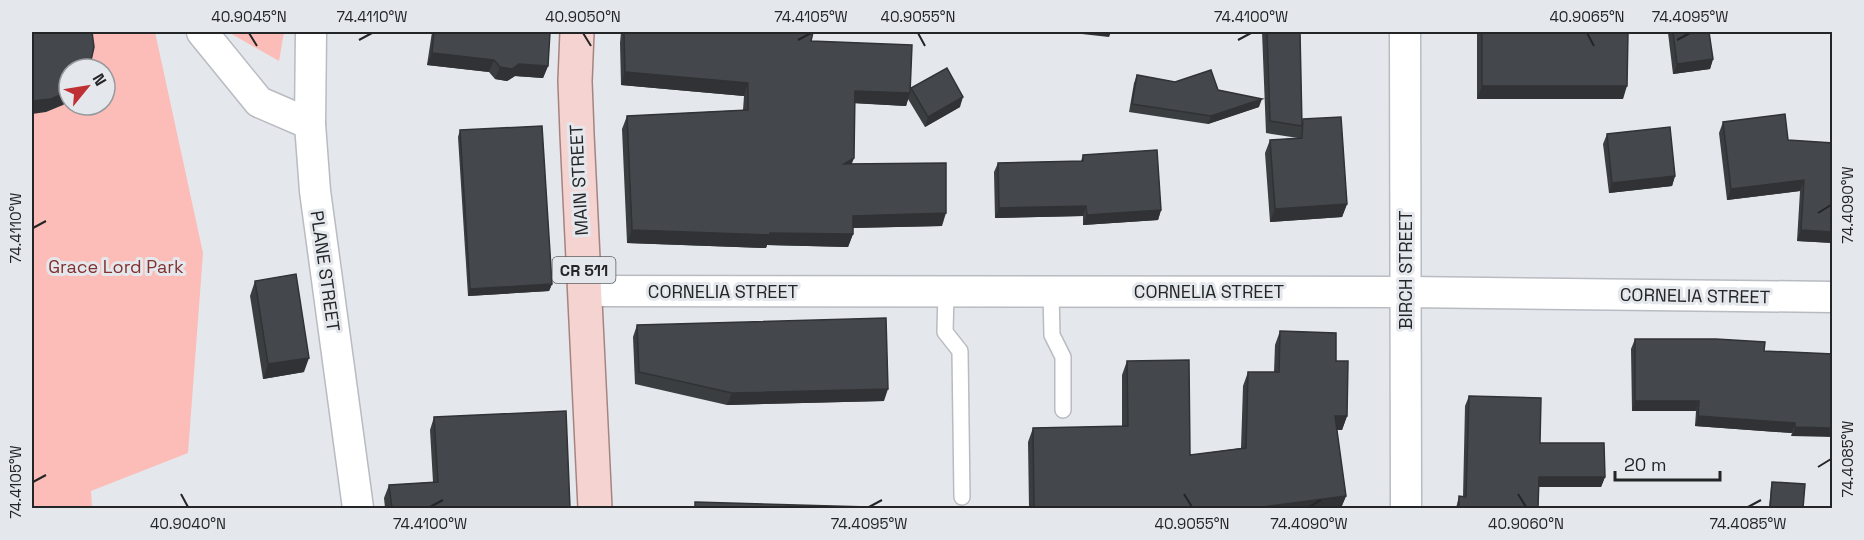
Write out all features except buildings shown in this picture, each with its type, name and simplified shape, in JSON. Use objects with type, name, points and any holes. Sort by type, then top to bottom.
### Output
[{"type":"main road","name":"MAIN STREET","points":[[577,32],[576,113],[595,508]]},
{"type":"street","points":[[202,32],[259,102],[310,124]]},
{"type":"street","name":"PLANE STREET","points":[[312,32],[310,124],[321,244],[358,508]]},
{"type":"street","name":"BIRCH STREET","points":[[1405,32],[1406,508]]},
{"type":"street","name":"CORNELIA STREET","points":[[585,291],[1407,292],[1833,297]]},
{"type":"lane","points":[[946,292],[945,332],[960,351],[962,498]]},
{"type":"lane","points":[[1051,292],[1052,335],[1063,357],[1063,410]]},
{"type":"green space","name":"Grace Lord Park","points":[[32,32],[155,32],[203,253],[188,453],[91,491],[92,508],[32,508]]},
{"type":"green space","points":[[228,32],[284,32],[279,61]]}]
